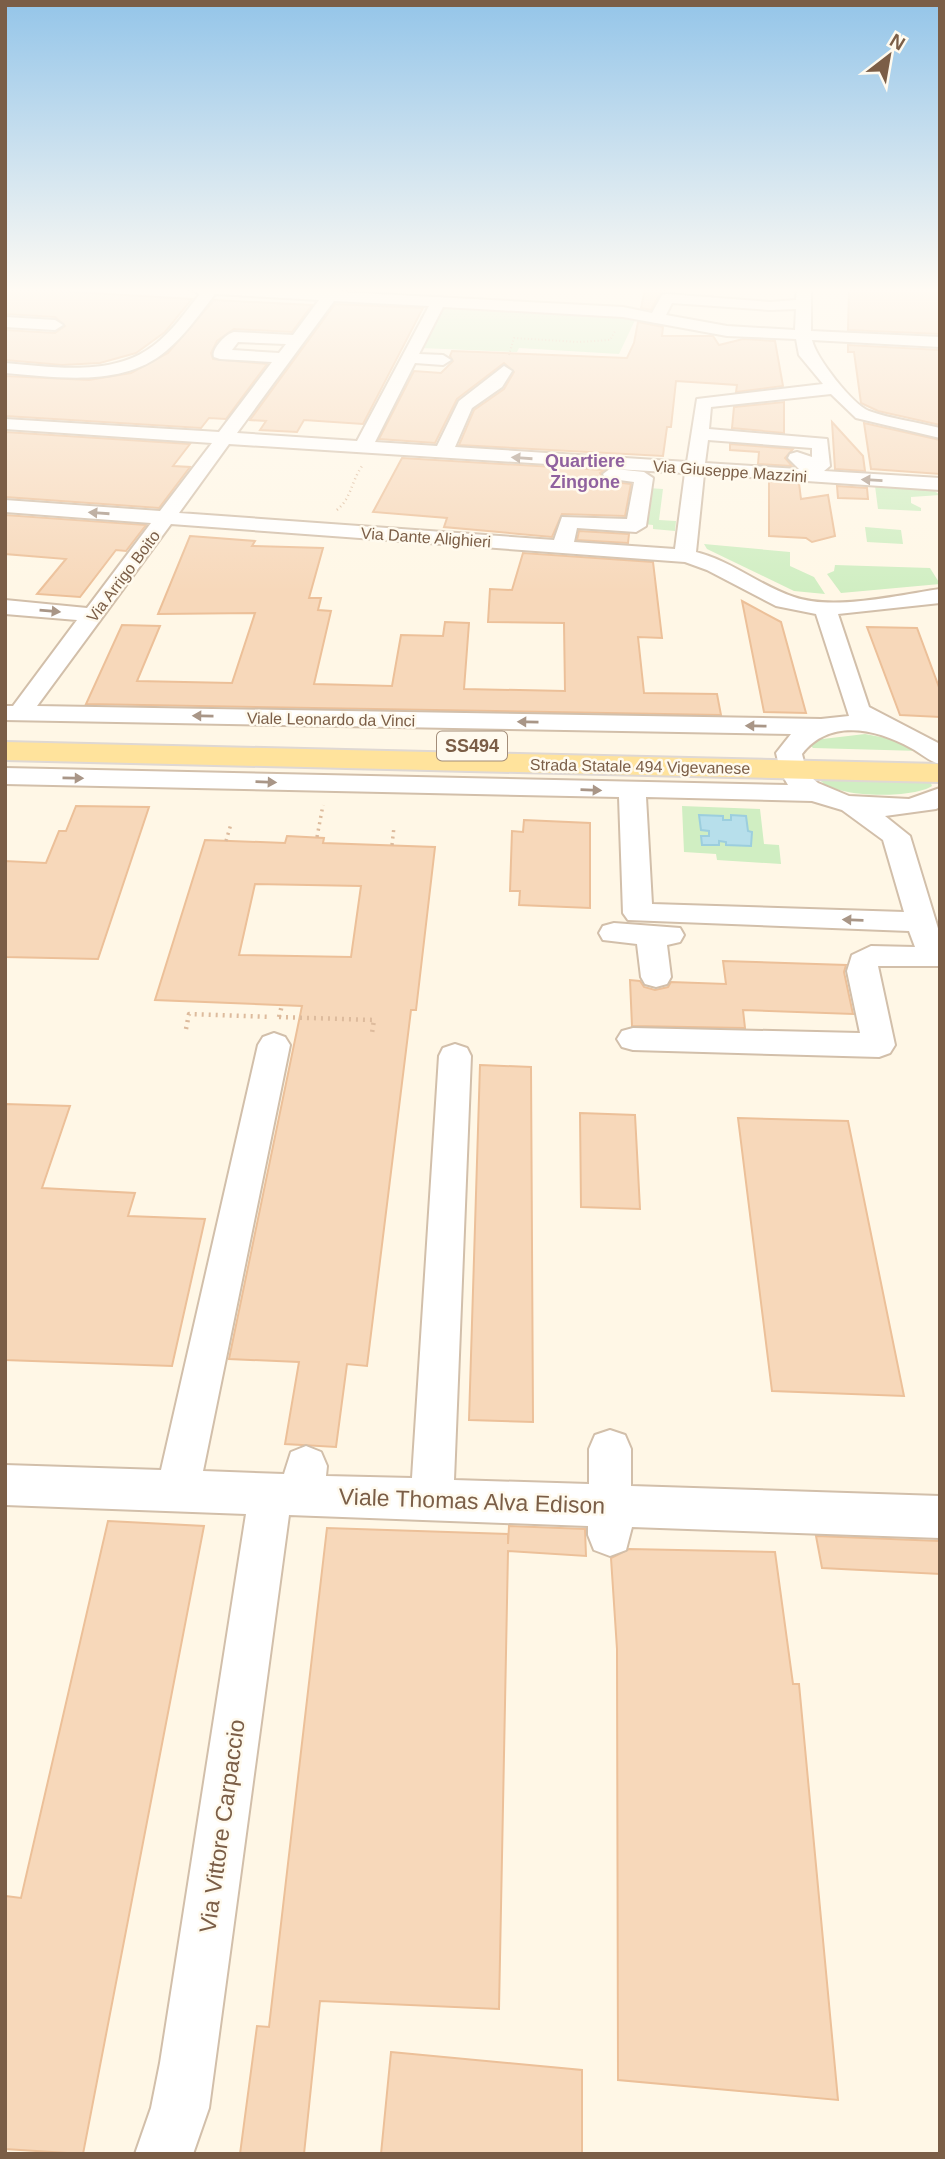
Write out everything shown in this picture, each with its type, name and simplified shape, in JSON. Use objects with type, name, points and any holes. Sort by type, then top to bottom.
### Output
[{"type":"main road","name":"Strada Statale 494 Vigevanese","points":[[10,721],[791,761],[940,773]]},
{"type":"main road","name":"Strada Statale 494 Vigevanese","points":[[5,751],[791,761],[940,756]]},
{"type":"street","name":"Via Arrigo Boito","points":[[10,721],[94,615],[262,390]]},
{"type":"street","points":[[364,454],[394,390]]},
{"type":"street","points":[[443,453],[465,405],[486,390]]},
{"type":"street","points":[[685,556],[703,403],[821,390]]},
{"type":"street","points":[[838,390],[849,404],[862,414],[940,433]]},
{"type":"street","name":"Via Giuseppe Mazzini","points":[[5,424],[226,439],[330,448],[364,454],[443,453],[613,464],[696,451],[730,471],[732,460],[808,465],[940,484]]},
{"type":"street","points":[[696,451],[747,446],[808,465]]},
{"type":"street","points":[[562,547],[569,521],[636,526],[644,478],[612,476],[613,464]]},
{"type":"street","name":"Via Dante Alighieri","points":[[5,506],[167,518],[285,523],[685,556],[704,559],[798,606],[823,608],[940,596]]},
{"type":"street","points":[[5,607],[94,615]]},
{"type":"street","points":[[813,793],[797,779],[791,761],[795,742],[807,733],[843,720],[831,622],[823,608]]},
{"type":"street","name":"Viale Leonardo da Vinci","points":[[10,721],[843,720],[897,731]]},
{"type":"street","points":[[897,731],[940,735]]},
{"type":"street","points":[[897,731],[940,756]]},
{"type":"street","points":[[5,776],[813,793],[850,804],[895,836],[930,950]]},
{"type":"street","points":[[632,791],[638,913],[930,950]]},
{"type":"street","points":[[850,804],[928,800]]},
{"type":"street","points":[[895,836],[928,800]]},
{"type":"street","points":[[614,933],[930,950]]},
{"type":"street","points":[[651,934],[656,977]]},
{"type":"street","points":[[633,1039],[879,1045],[862,971],[863,962],[879,956],[930,950]]},
{"type":"street","points":[[177,1492],[277,1031]]},
{"type":"street","points":[[432,1499],[455,1056]]},
{"type":"street","points":[[610,1449],[610,1520]]},
{"type":"street","name":"Viale Thomas Alva Edison","points":[[5,1485],[177,1492],[293,1486],[610,1520],[940,1517]]},
{"type":"street","name":"Via Vittore Carpaccio","points":[[164,2154],[180,2108],[293,1486]]},
{"type":"path","points":[[342,517],[336,513],[348,501],[352,492],[351,482],[364,454]]},
{"type":"path","points":[[317,837],[324,802]]},
{"type":"path","points":[[226,841],[231,824]]},
{"type":"path","points":[[391,845],[394,827]]},
{"type":"path","points":[[277,1031],[282,1005]]},
{"type":"path","points":[[186,1028],[189,1014]]},
{"type":"path","points":[[372,1033],[373,1020]]},
{"type":"green space","points":[[875,486],[933,490],[940,495],[911,497],[911,503],[921,508],[921,511],[878,509]]},
{"type":"green space","points":[[648,488],[663,489],[659,520],[676,521],[675,531],[653,529],[653,525],[643,524]]},
{"type":"green space","points":[[865,527],[901,530],[903,544],[867,542]]},
{"type":"green space","points":[[704,544],[790,552],[790,566],[814,577],[825,594],[794,591],[707,549]]},
{"type":"green space","points":[[835,565],[930,568],[940,584],[841,593],[827,574],[834,571]]},
{"type":"green space","points":[[865,734],[912,743],[920,751],[813,748],[810,745],[814,740]]},
{"type":"green space","points":[[818,777],[930,781],[932,786],[908,793],[872,795],[837,790]]},
{"type":"green space","points":[[682,806],[760,809],[764,844],[779,845],[781,864],[717,860],[716,854],[684,852]],"holes":[[[731,816],[748,832],[751,845],[718,841],[719,845],[710,836],[709,830],[723,820],[732,821]]]},
{"type":"water","points":[[699,815],[723,816],[723,820],[731,820],[731,815],[746,816],[748,831],[752,832],[751,846],[726,845],[726,842],[719,841],[719,845],[702,845],[701,836],[709,836],[709,831],[701,830]]},
{"type":"building","points":[[5,390],[248,390],[226,419],[209,418],[201,428],[5,416]]},
{"type":"building","points":[[272,390],[381,390],[363,424],[304,420],[297,432],[260,430],[266,421],[250,420]]},
{"type":"building","points":[[404,390],[469,390],[457,399],[435,443],[379,439]]},
{"type":"building","points":[[503,390],[675,390],[671,427],[667,427],[663,456],[459,445],[474,410]]},
{"type":"building","points":[[859,390],[940,390],[940,425],[878,411],[861,403]]},
{"type":"building","points":[[784,402],[784,433],[732,428],[734,407]]},
{"type":"building","points":[[832,422],[863,456],[865,471],[835,469]]},
{"type":"building","points":[[864,423],[940,440],[940,474],[871,469]]},
{"type":"building","points":[[5,432],[190,444],[173,466],[190,467],[159,508],[5,497]]},
{"type":"building","points":[[730,444],[793,449],[785,458],[792,466],[758,464],[759,452],[730,450]]},
{"type":"building","points":[[402,458],[604,470],[600,473],[605,481],[631,484],[625,516],[562,514],[552,537],[444,527],[447,518],[373,512]]},
{"type":"building","points":[[769,481],[799,483],[801,499],[828,495],[835,536],[812,542],[806,538],[769,536]]},
{"type":"building","points":[[837,486],[867,488],[868,499],[838,498]]},
{"type":"building","points":[[5,515],[146,525],[126,551],[116,550],[80,597],[37,594],[66,559],[5,554]]},
{"type":"building","points":[[579,531],[629,534],[628,543],[577,540]]},
{"type":"building","points":[[190,536],[255,541],[252,546],[323,548],[309,598],[321,598],[318,610],[331,611],[314,684],[392,686],[401,635],[443,636],[445,622],[469,623],[464,689],[565,691],[564,623],[488,622],[490,589],[512,590],[523,553],[653,562],[662,638],[638,637],[644,693],[717,694],[721,715],[86,704],[122,625],[160,626],[137,681],[232,683],[255,613],[158,614]]},
{"type":"building","points":[[742,601],[781,622],[806,713],[764,712]]},
{"type":"building","points":[[867,627],[917,628],[940,690],[940,717],[900,715]]},
{"type":"building","points":[[76,806],[149,807],[98,959],[5,957],[5,861],[46,863],[59,831],[66,831]]},
{"type":"building","points":[[524,820],[590,823],[590,908],[519,905],[520,891],[510,891],[512,831],[523,832]]},
{"type":"building","points":[[287,836],[324,838],[323,843],[435,847],[416,1010],[411,1010],[367,1366],[347,1364],[336,1447],[285,1444],[299,1362],[229,1359],[302,1006],[155,1000],[205,840],[285,843]],"holes":[[[255,884],[361,886],[351,957],[239,955]]]},
{"type":"building","points":[[723,961],[846,965],[844,972],[853,1014],[743,1010],[745,1028],[632,1026],[630,980],[640,981],[644,987],[655,990],[668,987],[671,982],[726,984]]},
{"type":"building","points":[[480,1065],[531,1067],[533,1422],[469,1420]]},
{"type":"building","points":[[5,1104],[70,1106],[42,1188],[135,1193],[128,1216],[205,1219],[172,1366],[5,1360]]},
{"type":"building","points":[[580,1113],[635,1115],[640,1209],[581,1207]]},
{"type":"building","points":[[738,1118],[848,1121],[904,1396],[772,1391]]},
{"type":"building","points":[[108,1521],[204,1526],[83,2154],[5,2149],[5,1896],[21,1898]]},
{"type":"building","points":[[509,1526],[585,1529],[586,1556],[508,1551],[499,2009],[320,2001],[304,2154],[240,2154],[257,2026],[269,2027],[327,1528],[508,1534],[508,1544]]},
{"type":"building","points":[[816,1536],[940,1541],[940,1574],[822,1568]]},
{"type":"building","points":[[629,1549],[775,1552],[793,1684],[799,1684],[838,2100],[618,2080],[617,1649],[611,1558]]},
{"type":"building","points":[[391,2052],[582,2070],[582,2154],[381,2154]]},
{"type":"district","name":"Quartiere Zingone","points":[[585,471]]}]
